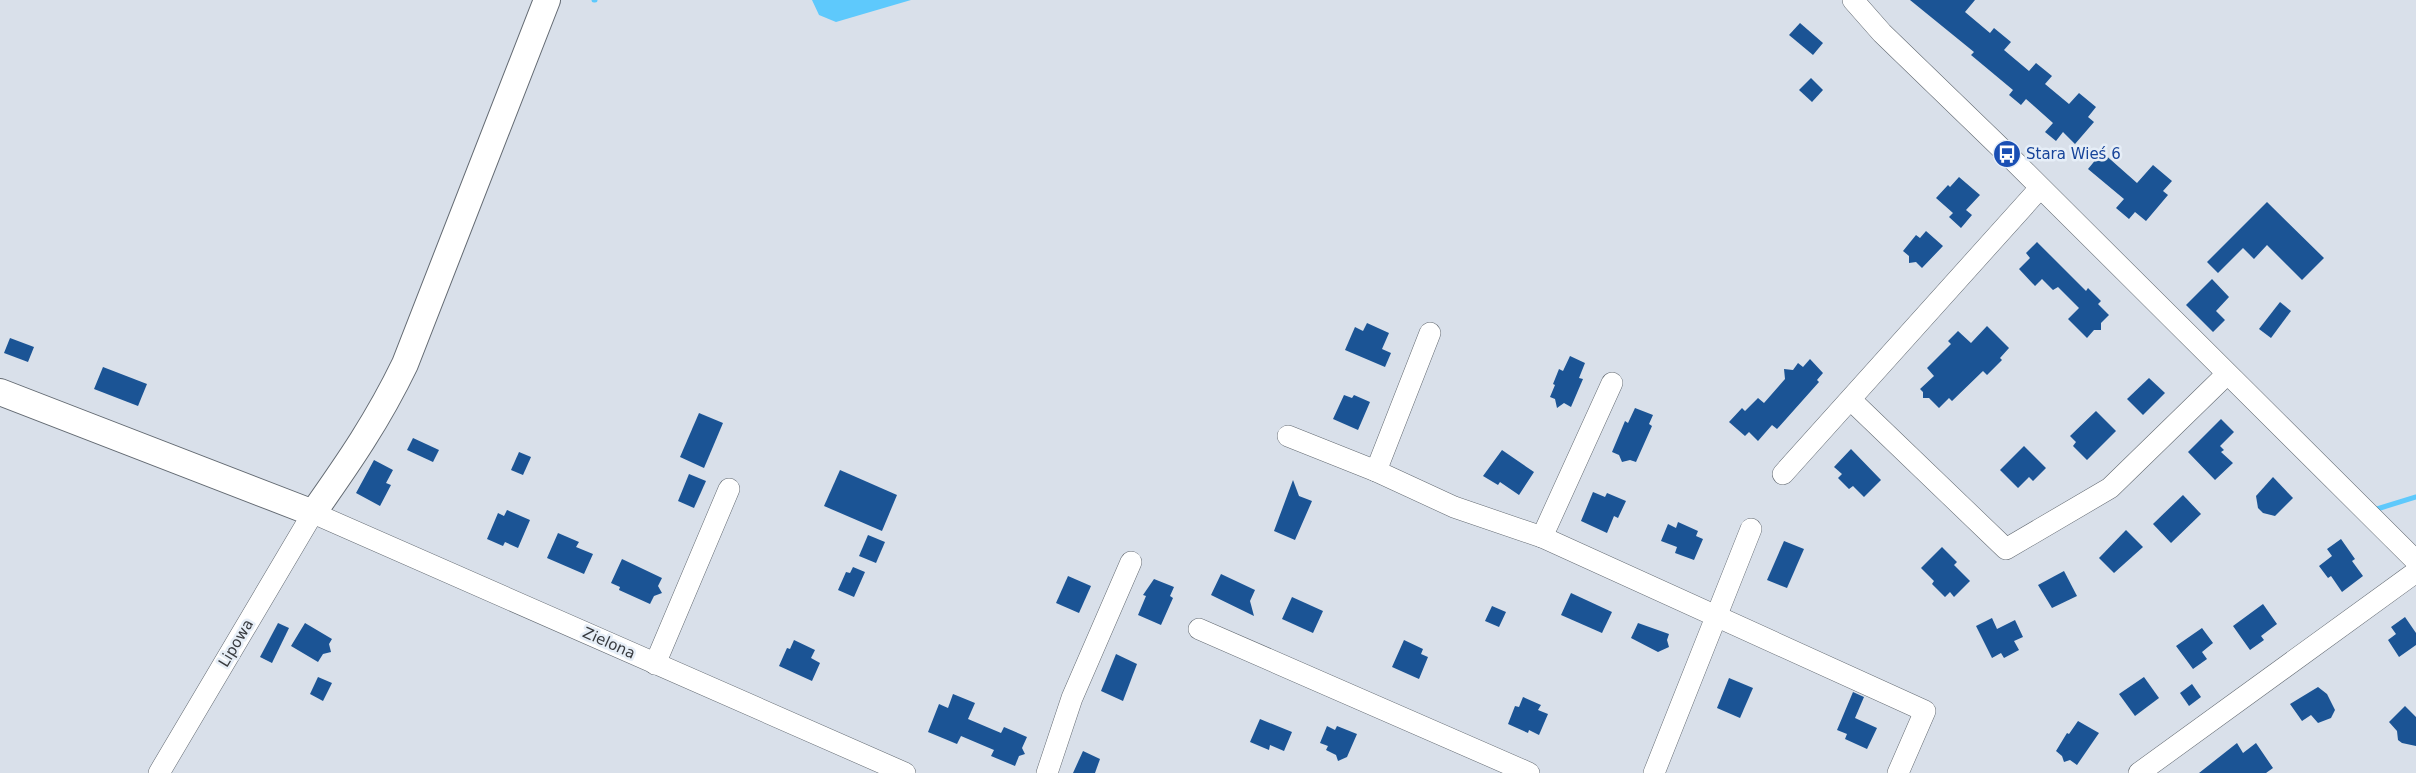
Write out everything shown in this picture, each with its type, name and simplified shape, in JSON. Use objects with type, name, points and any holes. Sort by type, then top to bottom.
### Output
[{"type":"street","points":[[0,392],[313,513],[359,448],[383,408],[405,364],[548,0]]},
{"type":"street","points":[[1853,0],[1882,33],[2416,562]]},
{"type":"street","points":[[1783,474],[2040,188]]},
{"type":"street","points":[[1376,471],[1430,333]]},
{"type":"street","points":[[1851,400],[2006,548],[2110,488],[2227,374]]},
{"type":"street","points":[[1542,537],[1612,383]]},
{"type":"street","points":[[1288,436],[1376,471],[1454,506],[1542,537],[1925,711],[1898,773]]},
{"type":"street","points":[[655,664],[729,489]]},
{"type":"street","name":"Zielona","points":[[313,513],[905,773]]},
{"type":"street","name":"Lipowa","points":[[159,773],[313,513]]},
{"type":"street","points":[[1654,773],[1751,529]]},
{"type":"street","points":[[1047,773],[1072,698],[1131,562]]},
{"type":"street","points":[[2139,773],[2416,572]]},
{"type":"street","points":[[1199,629],[1529,773]]},
{"type":"water","points":[[812,0],[911,0],[836,22],[819,15]]},
{"type":"building","points":[[1910,0],[1975,0],[1965,12],[1990,33],[1994,28],[2011,42],[2004,50],[2029,71],[2036,63],[2052,76],[2045,84],[2069,104],[2079,93],[2096,107],[2088,117],[2094,122],[2075,144],[2063,132],[2056,141],[2045,132],[2053,123],[2026,99],[2021,105],[2009,95],[2013,90],[1971,55],[1974,52]]},
{"type":"building","points":[[1800,23],[1823,43],[1813,55],[1789,35]]},
{"type":"building","points":[[1811,78],[1823,90],[1812,102],[1799,90]]},
{"type":"building","points":[[2102,152],[2137,183],[2153,165],[2172,181],[2163,191],[2168,195],[2146,221],[2135,212],[2129,219],[2116,208],[2124,199],[2088,169]]},
{"type":"building","points":[[1959,177],[1980,195],[1966,210],[1972,215],[1961,228],[1949,217],[1953,213],[1936,198],[1948,185],[1950,187]]},
{"type":"building","points":[[2267,202],[2324,258],[2302,280],[2267,245],[2254,259],[2243,248],[2218,273],[2207,262]]},
{"type":"building","points":[[1926,231],[1943,246],[1922,268],[1916,262],[1909,263],[1909,256],[1903,251],[1916,235],[1920,238]]},
{"type":"building","points":[[2037,242],[2086,291],[2088,288],[2101,301],[2098,304],[2109,315],[2101,323],[2101,330],[2094,330],[2087,338],[2068,319],[2079,308],[2058,287],[2053,290],[2042,279],[2035,286],[2019,269],[2030,258],[2026,253]]},
{"type":"building","points":[[2212,279],[2229,297],[2216,311],[2225,320],[2213,332],[2186,305]]},
{"type":"building","points":[[2280,302],[2291,311],[2271,338],[2259,329]]},
{"type":"building","points":[[1367,323],[1389,333],[1382,349],[1391,353],[1385,367],[1345,350],[1355,327],[1363,331]]},
{"type":"building","points":[[1987,326],[2009,348],[2000,358],[2002,360],[1987,375],[1983,371],[1952,401],[1949,398],[1939,408],[1929,398],[1923,398],[1923,392],[1920,389],[1934,376],[1927,368],[1951,344],[1948,341],[1958,331],[1971,343]]},
{"type":"building","points":[[10,338],[34,347],[28,362],[4,353]]},
{"type":"building","points":[[1570,356],[1585,363],[1579,378],[1583,379],[1571,407],[1564,403],[1557,408],[1555,399],[1550,397],[1555,385],[1553,384],[1559,369],[1563,371]]},
{"type":"building","points":[[1810,359],[1823,373],[1817,380],[1819,382],[1777,429],[1772,425],[1758,441],[1749,432],[1745,436],[1729,422],[1742,408],[1745,411],[1758,398],[1764,403],[1785,379],[1784,369],[1793,370],[1798,363],[1803,367]]},
{"type":"building","points":[[103,367],[147,384],[138,406],[94,389]]},
{"type":"building","points":[[2149,378],[2165,393],[2143,415],[2127,399]]},
{"type":"building","points":[[1344,395],[1352,398],[1354,395],[1370,402],[1358,430],[1333,419]]},
{"type":"building","points":[[1635,408],[1653,415],[1649,424],[1652,426],[1636,462],[1630,460],[1622,462],[1619,455],[1612,452],[1625,421],[1628,423]]},
{"type":"building","points":[[2096,411],[2116,431],[2087,460],[2073,446],[2076,442],[2070,436]]},
{"type":"building","points":[[699,413],[723,423],[704,468],[680,457]]},
{"type":"building","points":[[2221,419],[2234,432],[2220,446],[2224,450],[2221,452],[2233,463],[2215,480],[2188,452]]},
{"type":"building","points":[[413,438],[439,450],[433,462],[407,450]]},
{"type":"building","points":[[2024,446],[2046,468],[2033,481],[2029,477],[2018,488],[2000,470]]},
{"type":"building","points":[[1851,449],[1881,480],[1864,497],[1853,486],[1849,489],[1838,478],[1842,474],[1834,467]]},
{"type":"building","points":[[1502,450],[1534,472],[1519,495],[1500,482],[1498,485],[1483,476]]},
{"type":"building","points":[[519,452],[531,457],[523,475],[511,470]]},
{"type":"building","points":[[374,460],[393,470],[386,483],[391,485],[380,506],[356,493]]},
{"type":"building","points":[[840,470],[897,495],[882,531],[824,506]]},
{"type":"building","points":[[689,474],[706,481],[694,508],[678,501]]},
{"type":"building","points":[[2273,477],[2293,498],[2275,516],[2263,513],[2258,508],[2256,496]]},
{"type":"building","points":[[1293,480],[1299,496],[1312,501],[1295,540],[1274,531]]},
{"type":"building","points":[[1593,492],[1605,497],[1607,493],[1626,501],[1618,518],[1614,516],[1607,533],[1581,521]]},
{"type":"building","points":[[2183,495],[2201,514],[2171,543],[2153,524]]},
{"type":"building","points":[[507,510],[530,520],[518,548],[505,542],[503,546],[487,539],[498,513],[504,516]]},
{"type":"building","points":[[1678,522],[1698,531],[1696,536],[1703,539],[1694,560],[1675,553],[1677,547],[1661,541],[1668,524],[1676,528]]},
{"type":"building","points":[[2126,530],[2143,547],[2114,573],[2099,558]]},
{"type":"building","points":[[558,533],[579,542],[576,547],[593,554],[584,574],[547,558]]},
{"type":"building","points":[[868,535],[885,542],[876,563],[859,556]]},
{"type":"building","points":[[2341,539],[2355,559],[2352,561],[2363,576],[2342,592],[2331,576],[2328,578],[2319,566],[2332,556],[2327,549]]},
{"type":"building","points":[[1784,541],[1804,549],[1787,588],[1767,580]]},
{"type":"building","points":[[1942,547],[1957,562],[1954,565],[1970,581],[1954,597],[1950,592],[1945,597],[1932,584],[1934,581],[1921,568]]},
{"type":"building","points":[[622,559],[662,578],[658,586],[662,593],[654,596],[650,604],[619,590],[620,587],[611,583]]},
{"type":"building","points":[[853,567],[865,572],[854,597],[838,590],[846,572],[850,573]]},
{"type":"building","points":[[2064,571],[2077,596],[2052,608],[2038,585]]},
{"type":"building","points":[[1221,574],[1255,590],[1250,601],[1254,616],[1211,595]]},
{"type":"building","points":[[1068,576],[1091,586],[1079,613],[1056,603]]},
{"type":"building","points":[[1154,579],[1174,587],[1170,596],[1173,598],[1161,625],[1138,615],[1146,596],[1143,595]]},
{"type":"building","points":[[1571,593],[1612,612],[1602,633],[1561,615]]},
{"type":"building","points":[[1292,597],[1323,611],[1313,633],[1282,619]]},
{"type":"building","points":[[2263,604],[2277,624],[2261,636],[2264,640],[2250,650],[2233,626]]},
{"type":"building","points":[[1492,606],[1506,612],[1499,627],[1485,621]]},
{"type":"building","points":[[2405,617],[2416,633],[2416,645],[2399,657],[2388,640],[2396,634],[2391,627]]},
{"type":"building","points":[[1992,618],[1997,629],[2015,620],[2023,637],[2014,641],[2019,650],[2004,658],[2001,653],[1992,658],[1976,626]]},
{"type":"building","points":[[278,623],[289,628],[272,663],[260,657]]},
{"type":"building","points":[[305,623],[332,639],[329,644],[331,652],[323,654],[318,662],[291,646]]},
{"type":"building","points":[[1638,623],[1669,634],[1667,640],[1669,647],[1658,652],[1631,638]]},
{"type":"building","points":[[2202,628],[2213,643],[2202,652],[2207,659],[2193,669],[2176,646]]},
{"type":"building","points":[[794,640],[815,650],[811,658],[820,663],[812,681],[779,666],[787,648],[790,649]]},
{"type":"building","points":[[1404,640],[1423,649],[1421,654],[1428,657],[1419,679],[1392,667]]},
{"type":"building","points":[[1116,654],[1137,664],[1123,701],[1101,691]]},
{"type":"building","points":[[318,677],[332,683],[323,701],[310,694]]},
{"type":"building","points":[[2144,677],[2159,698],[2135,716],[2119,694]]},
{"type":"building","points":[[1729,678],[1753,688],[1740,718],[1717,708]]},
{"type":"building","points":[[2192,684],[2201,697],[2189,706],[2180,693]]},
{"type":"building","points":[[2318,687],[2327,694],[2335,710],[2331,718],[2318,723],[2311,715],[2302,721],[2290,704]]},
{"type":"building","points":[[1853,692],[1864,697],[1855,718],[1877,728],[1867,749],[1845,739],[1847,734],[1837,730]]},
{"type":"building","points":[[953,694],[975,703],[968,719],[1001,733],[1004,727],[1027,737],[1022,748],[1025,754],[1019,756],[1015,766],[991,756],[994,750],[961,736],[957,744],[928,732],[939,704],[948,708]]},
{"type":"building","points":[[1523,697],[1541,705],[1538,710],[1548,714],[1539,735],[1529,730],[1528,733],[1508,724],[1515,706],[1519,707]]},
{"type":"building","points":[[2405,706],[2416,717],[2416,746],[2402,743],[2398,740],[2397,731],[2389,722]]},
{"type":"building","points":[[1260,719],[1292,732],[1284,751],[1270,745],[1269,750],[1250,742]]},
{"type":"building","points":[[2078,721],[2099,733],[2077,765],[2070,760],[2064,762],[2062,756],[2056,751],[2067,733],[2069,734]]},
{"type":"building","points":[[1327,726],[1335,730],[1337,726],[1357,734],[1347,757],[1338,761],[1336,755],[1326,750],[1328,746],[1320,743]]},
{"type":"building","points":[[2237,743],[2243,753],[2256,743],[2273,768],[2266,773],[2199,773]]},
{"type":"building","points":[[1083,751],[1100,759],[1095,773],[1073,773]]},
{"type":"waterway","points":[[2377,509],[2416,497]]},
{"type":"place","name":"Stara Wieś 6","points":[[2007,154]]}]
